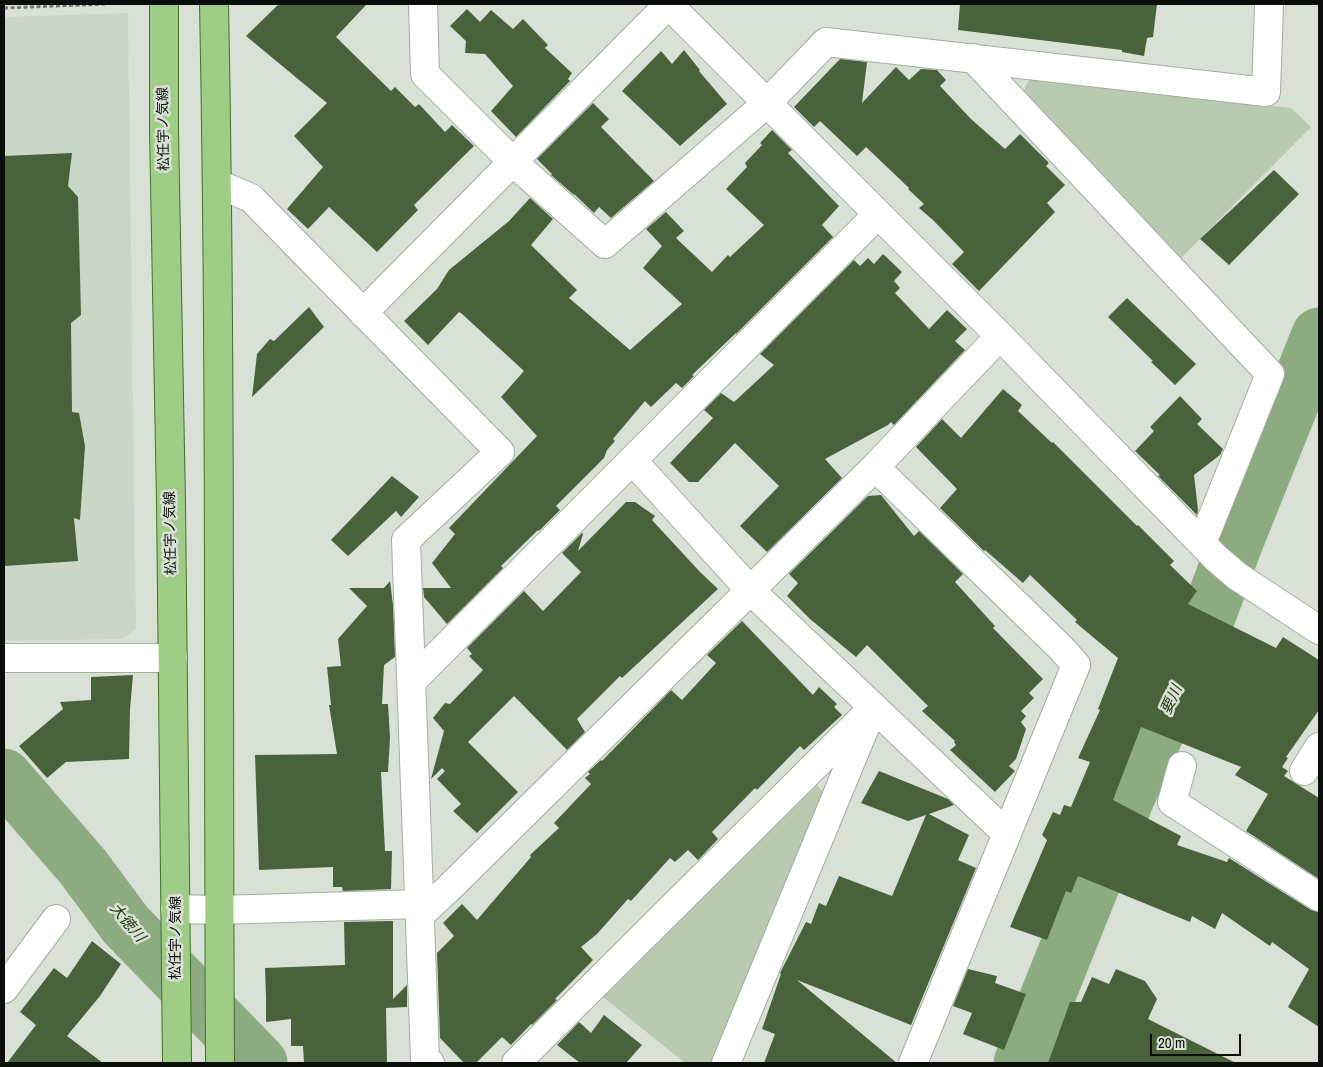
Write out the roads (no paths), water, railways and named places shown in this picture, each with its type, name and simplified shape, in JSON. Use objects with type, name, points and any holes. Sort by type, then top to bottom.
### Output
[{"type":"main road","name":"松任宇ノ気線","points":[[164,4],[164,140],[171,492],[177,1063]]},
{"type":"main road","points":[[214,4],[218,184],[220,1063]]},
{"type":"street","points":[[423,4],[425,74],[513,162],[605,244],[767,103],[826,42],[1266,92],[1269,4]]},
{"type":"street","points":[[363,313],[668,4],[1000,336],[1209,550],[1237,576],[1319,630]]},
{"type":"street","points":[[973,58],[1270,374],[1209,550]]},
{"type":"street","points":[[218,184],[251,198],[500,452],[406,540],[425,1059],[430,1063]]},
{"type":"street","points":[[412,682],[878,214]]},
{"type":"street","points":[[175,903],[219,919],[420,910],[462,875],[750,590],[875,466],[1000,336]]},
{"type":"street","points":[[632,460],[750,590],[1007,834]]},
{"type":"street","points":[[875,466],[1062,649],[1076,665],[913,1063]]},
{"type":"street","points":[[4,658],[173,658]]},
{"type":"street","points":[[516,1063],[873,708]]},
{"type":"street","points":[[726,1063],[873,708]]},
{"type":"street","points":[[1304,771],[1319,747]]},
{"type":"street","points":[[1182,766],[1172,802],[1319,897]]},
{"type":"street","points":[[4,989],[56,919]]},
{"type":"waterway","name":"要川","points":[[1021,1063],[1127,798],[1202,633],[1235,544],[1319,335]]},
{"type":"waterway","name":"大徳川","points":[[4,776],[83,867],[126,925],[260,1063]]}]
